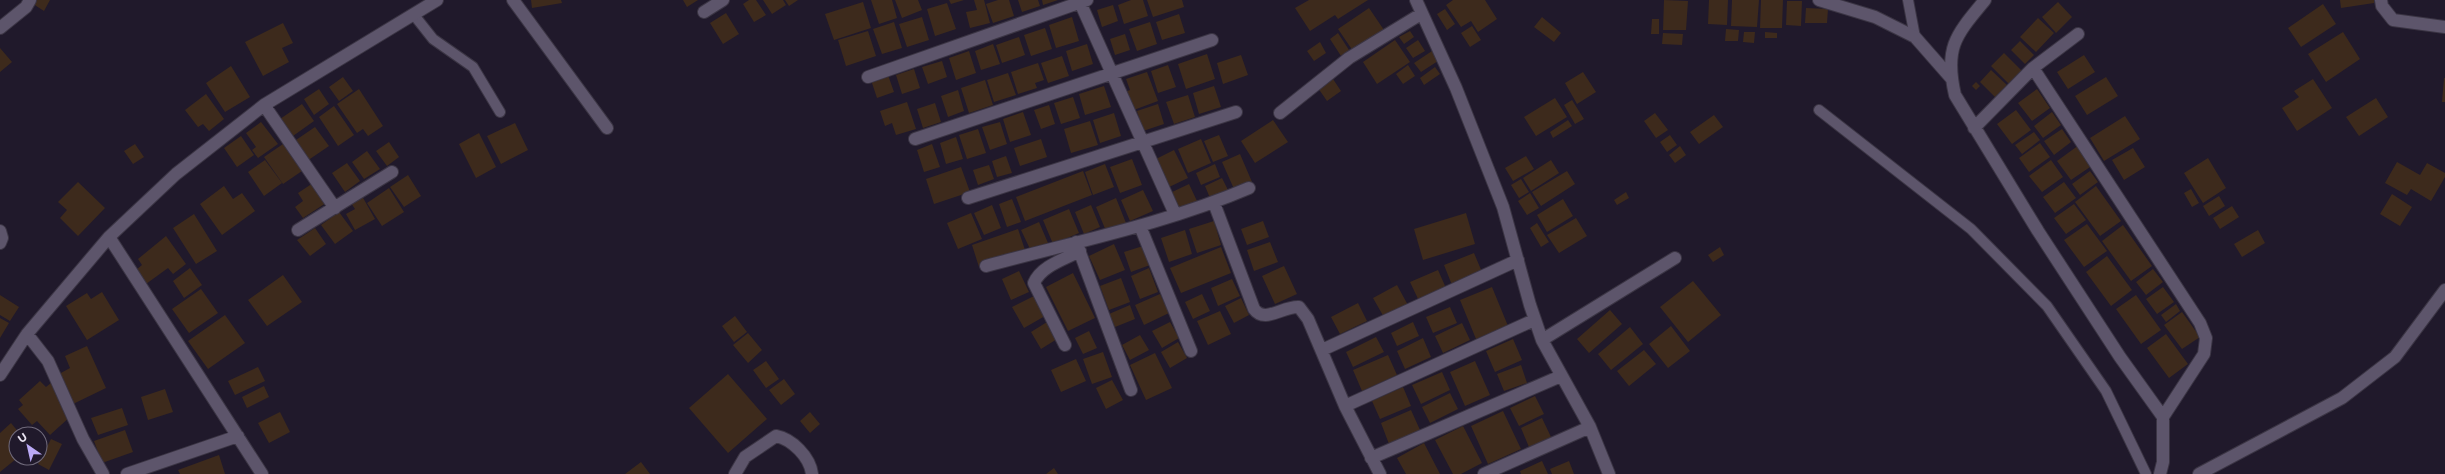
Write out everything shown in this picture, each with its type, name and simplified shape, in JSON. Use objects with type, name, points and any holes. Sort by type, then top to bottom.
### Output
[{"type":"street","points":[[0,28],[26,7],[30,0]]},
{"type":"street","points":[[0,375],[27,334],[109,237],[176,174],[264,105],[437,0]]},
{"type":"street","points":[[513,0],[607,128]]},
{"type":"street","points":[[704,12],[723,0]]},
{"type":"street","points":[[1416,0],[1476,135],[1503,207],[1534,320],[1542,340],[1590,427],[1609,474]]},
{"type":"street","points":[[1819,0],[1875,17],[1915,37],[1951,78]]},
{"type":"street","points":[[1985,0],[1959,31],[1951,52],[1951,78],[1955,95],[2042,238],[2163,417]]},
{"type":"street","points":[[2381,0],[2382,6],[2393,20],[2445,26]]},
{"type":"street","points":[[868,77],[1083,1],[1111,72],[1175,214]]},
{"type":"street","points":[[1280,113],[1349,58],[1421,14]]},
{"type":"street","points":[[1974,128],[2033,68],[2078,34]]},
{"type":"street","points":[[915,139],[1111,72],[1212,40]]},
{"type":"street","points":[[2033,68],[2200,323],[2206,338],[2204,354],[2163,417],[2163,462],[2160,474]]},
{"type":"street","points":[[264,105],[335,208]]},
{"type":"street","points":[[968,198],[1236,112]]},
{"type":"street","points":[[298,230],[392,172]]},
{"type":"street","points":[[986,266],[1078,246],[1214,202],[1249,188]]},
{"type":"street","points":[[1214,202],[1254,309],[1258,315],[1264,317],[1290,306],[1299,308],[1308,319],[1345,406],[1380,474]]},
{"type":"street","points":[[1140,226],[1191,351]]},
{"type":"street","points":[[0,231],[2,238],[0,243]]},
{"type":"street","points":[[109,237],[262,474]]},
{"type":"street","points":[[1065,345],[1034,283],[1038,275],[1078,246]]},
{"type":"street","points":[[1078,246],[1131,390]]},
{"type":"street","points":[[1542,340],[1675,258]]},
{"type":"street","points":[[1322,350],[1518,260]]},
{"type":"street","points":[[2199,474],[2342,398],[2395,357],[2445,290]]},
{"type":"street","points":[[1345,406],[1534,320]]},
{"type":"street","points":[[27,334],[48,361],[83,439],[103,474]]},
{"type":"street","points":[[1371,458],[1561,376]]},
{"type":"street","points":[[1484,474],[1590,427]]},
{"type":"street","points":[[127,474],[238,436]]},
{"type":"street","points":[[735,474],[745,457],[776,436],[787,438],[794,444],[812,474]]},
{"type":"lane","points":[[1908,0],[1915,37]]},
{"type":"lane","points":[[414,15],[434,39],[473,67],[500,112]]},
{"type":"lane","points":[[1819,110],[1971,229],[2047,306],[2106,391],[2146,474]]},
{"type":"building","points":[[31,0],[50,0],[44,11],[30,2]]},
{"type":"building","points":[[531,0],[561,0],[562,3],[532,8]]},
{"type":"building","points":[[683,0],[698,0],[687,7]]},
{"type":"building","points":[[749,0],[756,0],[766,15],[754,22],[743,4]]},
{"type":"building","points":[[763,0],[783,0],[786,5],[772,14]]},
{"type":"building","points":[[785,0],[798,0],[789,6]]},
{"type":"building","points":[[871,0],[892,0],[897,18],[879,24]]},
{"type":"building","points":[[895,0],[918,0],[922,10],[902,18]]},
{"type":"building","points":[[949,0],[964,0],[951,4]]},
{"type":"building","points":[[974,0],[984,0],[990,23],[970,28],[966,12],[977,10]]},
{"type":"building","points":[[998,0],[1009,0],[1014,16],[993,23],[986,4]]},
{"type":"building","points":[[1018,0],[1038,0],[1040,6],[1022,12]]},
{"type":"building","points":[[1042,0],[1058,0],[1043,5]]},
{"type":"building","points":[[1131,0],[1143,0],[1148,16],[1124,24],[1118,5]]},
{"type":"building","points":[[1147,0],[1182,0],[1184,7],[1153,17]]},
{"type":"building","points":[[1309,0],[1368,0],[1338,19],[1335,15],[1310,31],[1295,8]]},
{"type":"building","points":[[1453,0],[1485,0],[1497,19],[1478,32],[1471,21],[1461,27],[1446,5]]},
{"type":"building","points":[[1664,0],[1688,1],[1686,30],[1663,30]]},
{"type":"building","points":[[1709,0],[1728,0],[1727,25],[1708,24]]},
{"type":"building","points":[[1732,0],[1759,0],[1757,27],[1731,26]]},
{"type":"building","points":[[1761,0],[1783,0],[1782,28],[1760,28]]},
{"type":"building","points":[[2340,0],[2374,0],[2374,3],[2341,8]]},
{"type":"building","points":[[1787,1],[1802,1],[1801,26],[1786,25]]},
{"type":"building","points":[[863,2],[871,28],[834,40],[825,14]]},
{"type":"building","points":[[2058,2],[2072,17],[2056,33],[2042,17]]},
{"type":"building","points":[[947,3],[956,29],[935,36],[927,9]]},
{"type":"building","points":[[2323,4],[2336,24],[2301,47],[2288,28]]},
{"type":"building","points":[[1113,5],[1118,21],[1102,27],[1097,10]]},
{"type":"building","points":[[1369,8],[1384,30],[1353,51],[1338,29]]},
{"type":"building","points":[[1806,8],[1828,9],[1827,23],[1805,23]]},
{"type":"building","points":[[1445,9],[1455,24],[1447,30],[1437,14]]},
{"type":"building","points":[[726,13],[739,34],[723,44],[710,23]]},
{"type":"building","points":[[1179,14],[1185,33],[1162,40],[1156,22]]},
{"type":"building","points":[[922,17],[929,40],[907,47],[899,24]]},
{"type":"building","points":[[1072,17],[1079,41],[1056,48],[1049,25]]},
{"type":"building","points":[[1542,17],[1561,33],[1554,42],[1534,27]]},
{"type":"building","points":[[2038,18],[2054,33],[2036,52],[2020,37]]},
{"type":"building","points":[[1652,19],[1659,19],[1659,34],[1651,34]]},
{"type":"building","points":[[894,22],[902,48],[882,54],[873,29]]},
{"type":"building","points":[[1150,22],[1157,44],[1137,51],[1129,29]]},
{"type":"building","points":[[283,23],[293,43],[282,48],[289,62],[263,76],[245,42]]},
{"type":"building","points":[[1472,26],[1481,40],[1470,47],[1461,33]]},
{"type":"building","points":[[1045,28],[1052,49],[1031,56],[1024,35]]},
{"type":"building","points":[[1726,29],[1739,30],[1738,41],[1725,41]]},
{"type":"building","points":[[868,31],[876,56],[846,66],[838,40]]},
{"type":"building","points":[[1410,31],[1414,37],[1404,44],[1399,37]]},
{"type":"building","points":[[1744,32],[1755,32],[1754,43],[1743,42]]},
{"type":"building","points":[[1765,32],[1777,33],[1777,38],[1765,38]]},
{"type":"building","points":[[2343,32],[2360,59],[2326,82],[2308,54]]},
{"type":"building","points":[[1338,33],[1349,50],[1341,56],[1330,39]]},
{"type":"building","points":[[1663,33],[1683,34],[1682,45],[1662,44]]},
{"type":"building","points":[[1125,34],[1130,50],[1115,55],[1110,39]]},
{"type":"building","points":[[1019,37],[1025,55],[1002,63],[996,45]]},
{"type":"building","points":[[1395,40],[1410,62],[1377,84],[1363,62]]},
{"type":"building","points":[[1418,40],[1425,51],[1413,58],[1406,48]]},
{"type":"building","points":[[2020,41],[2034,55],[2025,64],[2011,50]]},
{"type":"building","points":[[1320,42],[1326,53],[1314,61],[1307,51]]},
{"type":"building","points":[[993,44],[1000,64],[981,70],[975,51]]},
{"type":"building","points":[[1087,44],[1093,64],[1072,71],[1066,51]]},
{"type":"building","points":[[0,48],[12,62],[0,72]]},
{"type":"building","points":[[969,51],[976,73],[956,80],[949,58]]},
{"type":"building","points":[[1432,51],[1438,61],[1421,72],[1414,63]]},
{"type":"building","points":[[2004,53],[2022,71],[2009,84],[1991,66]]},
{"type":"building","points":[[1207,54],[1215,79],[1186,89],[1178,64]]},
{"type":"building","points":[[1241,55],[1248,75],[1223,84],[1217,63]]},
{"type":"building","points":[[2084,55],[2095,72],[2068,89],[2057,72]]},
{"type":"building","points":[[1062,56],[1069,76],[1048,83],[1041,63]]},
{"type":"building","points":[[942,61],[947,77],[928,84],[922,67]]},
{"type":"building","points":[[1038,63],[1044,80],[1035,83],[1037,88],[1018,94],[1011,72]]},
{"type":"building","points":[[1168,65],[1176,87],[1158,93],[1151,71]]},
{"type":"building","points":[[1408,65],[1415,76],[1403,84],[1396,74]]},
{"type":"building","points":[[231,66],[250,97],[225,112],[206,83]]},
{"type":"building","points":[[1435,67],[1440,74],[1424,85],[1420,78]]},
{"type":"building","points":[[914,69],[920,88],[902,94],[896,75]]},
{"type":"building","points":[[1991,70],[2009,87],[1997,99],[1980,82]]},
{"type":"building","points":[[1147,72],[1158,101],[1131,111],[1125,92],[1130,90],[1126,79]]},
{"type":"building","points":[[1583,72],[1596,92],[1577,104],[1565,83]]},
{"type":"building","points":[[1008,73],[1016,95],[994,102],[987,80]]},
{"type":"building","points":[[888,75],[894,92],[877,98],[871,80]]},
{"type":"building","points":[[343,77],[353,91],[339,101],[329,87]]},
{"type":"building","points":[[2106,77],[2118,96],[2087,115],[2075,96]]},
{"type":"building","points":[[2444,78],[2445,102],[2442,102]]},
{"type":"building","points":[[1333,79],[1341,91],[1327,101],[1318,88]]},
{"type":"building","points":[[2313,79],[2332,108],[2297,131],[2282,108],[2299,97],[2294,91]]},
{"type":"building","points":[[985,80],[993,105],[969,113],[961,88]]},
{"type":"building","points":[[1976,82],[1980,86],[1976,90],[1972,86]]},
{"type":"building","points":[[1104,86],[1111,107],[1085,115],[1079,94]]},
{"type":"building","points":[[1214,86],[1221,107],[1199,114],[1193,93]]},
{"type":"building","points":[[319,89],[329,104],[314,115],[304,99]]},
{"type":"building","points":[[359,89],[383,126],[368,136],[363,129],[357,133],[337,104]]},
{"type":"building","points":[[2037,89],[2050,108],[2032,121],[2018,103]]},
{"type":"building","points":[[958,90],[964,111],[948,117],[941,96]]},
{"type":"building","points":[[206,94],[224,119],[209,131],[203,124],[198,127],[185,110]]},
{"type":"building","points":[[1188,95],[1195,117],[1174,124],[1166,102]]},
{"type":"building","points":[[1073,97],[1080,118],[1061,124],[1054,103]]},
{"type":"building","points":[[1555,98],[1567,117],[1536,136],[1524,117]]},
{"type":"building","points":[[2376,98],[2388,117],[2359,136],[2346,117]]},
{"type":"building","points":[[1572,100],[1584,119],[1575,124],[1564,105]]},
{"type":"building","points":[[907,102],[916,129],[896,135],[892,123],[885,126],[880,111]]},
{"type":"building","points":[[935,103],[941,122],[923,128],[917,109]]},
{"type":"building","points":[[302,104],[314,121],[293,136],[280,119]]},
{"type":"building","points":[[1158,104],[1164,124],[1143,131],[1137,111]]},
{"type":"building","points":[[1049,105],[1055,124],[1041,129],[1034,110]]},
{"type":"building","points":[[334,106],[354,135],[338,146],[319,117]]},
{"type":"building","points":[[2016,110],[2031,130],[2012,144],[1997,124]]},
{"type":"building","points":[[1023,112],[1031,135],[1010,142],[1003,119]]},
{"type":"building","points":[[2052,112],[2061,125],[2043,138],[2034,126]]},
{"type":"building","points":[[1114,113],[1121,136],[1100,143],[1093,120]]},
{"type":"building","points":[[1655,113],[1668,130],[1656,138],[1644,121]]},
{"type":"building","points":[[1714,115],[1723,127],[1699,144],[1690,132]]},
{"type":"building","points":[[2125,116],[2140,139],[2104,161],[2090,138]]},
{"type":"building","points":[[1273,120],[1288,142],[1255,163],[1241,141]]},
{"type":"building","points":[[1568,120],[1572,126],[1553,138],[1550,132]]},
{"type":"building","points":[[1090,121],[1098,145],[1071,153],[1064,129]]},
{"type":"building","points":[[261,122],[278,144],[258,158],[252,150],[256,147],[246,133]]},
{"type":"building","points":[[1000,122],[1007,144],[990,150],[982,127]]},
{"type":"building","points":[[515,123],[528,150],[501,164],[487,136]]},
{"type":"building","points":[[315,127],[329,146],[307,161],[293,142]]},
{"type":"building","points":[[978,129],[986,153],[967,159],[959,135]]},
{"type":"building","points":[[2062,129],[2071,142],[2054,155],[2044,141]]},
{"type":"building","points":[[2034,132],[2040,140],[2022,154],[2015,145]]},
{"type":"building","points":[[479,133],[496,167],[476,178],[459,144]]},
{"type":"building","points":[[1219,135],[1228,156],[1213,162],[1204,141]]},
{"type":"building","points":[[1670,135],[1677,145],[1667,152],[1660,142]]},
{"type":"building","points":[[241,136],[254,155],[237,167],[224,148]]},
{"type":"building","points":[[956,137],[963,159],[946,164],[940,143]]},
{"type":"building","points":[[1041,139],[1047,157],[1020,166],[1014,148]]},
{"type":"building","points":[[1201,139],[1211,163],[1188,173],[1178,149]]},
{"type":"building","points":[[389,142],[399,157],[387,166],[376,151]]},
{"type":"building","points":[[2040,143],[2050,157],[2029,172],[2019,158]]},
{"type":"building","points":[[135,144],[144,157],[133,164],[124,151]]},
{"type":"building","points":[[283,144],[302,171],[283,184],[264,157]]},
{"type":"building","points":[[932,144],[940,167],[924,172],[917,150]]},
{"type":"building","points":[[2079,145],[2093,165],[2071,180],[2057,161]]},
{"type":"building","points":[[1680,146],[1686,155],[1675,163],[1669,155]]},
{"type":"building","points":[[2133,148],[2145,167],[2124,180],[2112,160]]},
{"type":"building","points":[[1174,150],[1188,178],[1167,188],[1154,160]]},
{"type":"building","points":[[367,151],[380,169],[364,179],[352,162]]},
{"type":"building","points":[[1240,154],[1252,182],[1234,189],[1222,162]]},
{"type":"building","points":[[1006,156],[1012,173],[997,177],[992,161]]},
{"type":"building","points":[[1526,156],[1534,169],[1513,181],[1505,168]]},
{"type":"building","points":[[2208,158],[2226,188],[2203,203],[2184,173]]},
{"type":"building","points":[[1132,159],[1142,185],[1120,193],[1110,167]]},
{"type":"building","points":[[265,160],[282,183],[264,196],[248,172]]},
{"type":"building","points":[[1551,160],[1559,173],[1531,191],[1523,178]]},
{"type":"building","points":[[2051,160],[2063,177],[2042,192],[2029,176]]},
{"type":"building","points":[[2397,162],[2420,175],[2427,163],[2445,173],[2445,177],[2431,201],[2411,189],[2407,195],[2385,183]]},
{"type":"building","points":[[347,163],[360,181],[345,192],[332,173]]},
{"type":"building","points":[[1105,164],[1114,187],[1093,195],[1085,172]]},
{"type":"building","points":[[1215,164],[1220,177],[1201,185],[1196,173]]},
{"type":"building","points":[[989,165],[994,179],[978,185],[973,170]]},
{"type":"building","points":[[961,167],[970,192],[934,204],[926,179]]},
{"type":"building","points":[[1083,171],[1092,195],[1025,221],[1016,197]]},
{"type":"building","points":[[1567,171],[1575,184],[1541,206],[1532,192]]},
{"type":"building","points":[[2090,171],[2098,182],[2080,195],[2072,184]]},
{"type":"building","points":[[408,175],[421,196],[404,207],[390,187]]},
{"type":"building","points":[[1222,178],[1228,190],[1210,198],[1205,186]]},
{"type":"building","points":[[1521,179],[1529,192],[1519,198],[1511,185]]},
{"type":"building","points":[[78,182],[105,208],[78,236],[60,218],[67,210],[58,202]]},
{"type":"building","points":[[2064,182],[2076,198],[2055,213],[2043,197]]},
{"type":"building","points":[[313,183],[326,203],[303,218],[295,207],[303,201],[298,193]]},
{"type":"building","points":[[1189,184],[1197,201],[1176,211],[1168,194]]},
{"type":"building","points":[[224,186],[233,199],[242,193],[255,211],[222,235],[200,204]]},
{"type":"building","points":[[2096,186],[2121,221],[2100,236],[2075,202]]},
{"type":"building","points":[[389,188],[404,212],[382,226],[367,203]]},
{"type":"building","points":[[2191,189],[2199,203],[2192,207],[2184,193]]},
{"type":"building","points":[[1143,190],[1153,211],[1130,221],[1121,200]]},
{"type":"building","points":[[1626,192],[1629,198],[1617,205],[1614,200]]},
{"type":"building","points":[[1530,193],[1539,208],[1527,215],[1518,201]]},
{"type":"building","points":[[2392,194],[2412,207],[2400,226],[2380,214]]},
{"type":"building","points":[[362,196],[375,219],[355,230],[346,214],[355,209],[351,203]]},
{"type":"building","points":[[2219,196],[2225,206],[2209,216],[2203,206]]},
{"type":"building","points":[[1116,198],[1126,223],[1106,231],[1096,207]]},
{"type":"building","points":[[1012,199],[1021,222],[1007,227],[999,204]]},
{"type":"building","points":[[1563,199],[1573,216],[1547,232],[1537,215]]},
{"type":"building","points":[[2074,204],[2086,220],[2066,234],[2054,218]]},
{"type":"building","points":[[992,205],[1001,228],[984,235],[974,213]]},
{"type":"building","points":[[1091,205],[1100,227],[1084,234],[1075,212]]},
{"type":"building","points":[[2232,206],[2239,217],[2220,229],[2213,218]]},
{"type":"building","points":[[1069,209],[1079,233],[1053,244],[1043,220]]},
{"type":"building","points":[[339,212],[353,231],[335,244],[321,225]]},
{"type":"building","points":[[971,213],[982,239],[958,249],[947,223]]},
{"type":"building","points":[[1466,213],[1475,244],[1423,260],[1414,229]]},
{"type":"building","points":[[194,214],[217,251],[196,264],[173,228]]},
{"type":"building","points":[[1576,218],[1587,236],[1559,253],[1547,235]]},
{"type":"building","points":[[1214,221],[1221,245],[1197,253],[1189,229]]},
{"type":"building","points":[[1263,221],[1269,237],[1247,245],[1241,229]]},
{"type":"building","points":[[1039,222],[1048,243],[1031,251],[1021,230]]},
{"type":"building","points":[[1537,223],[1549,242],[1541,247],[1530,228]]},
{"type":"building","points":[[2087,224],[2107,251],[2084,267],[2064,240]]},
{"type":"building","points":[[2123,225],[2152,266],[2131,281],[2102,241]]},
{"type":"building","points":[[315,228],[326,244],[310,256],[297,240]]},
{"type":"building","points":[[1018,229],[1025,250],[979,267],[972,245]]},
{"type":"building","points":[[1185,230],[1192,254],[1169,262],[1161,238]]},
{"type":"building","points":[[2258,230],[2265,243],[2242,257],[2234,244]]},
{"type":"building","points":[[166,236],[186,264],[173,274],[168,268],[146,284],[136,270],[142,265],[138,259]]},
{"type":"building","points":[[1270,242],[1278,262],[1254,271],[1247,250]]},
{"type":"building","points":[[1114,244],[1125,270],[1100,280],[1089,256]]},
{"type":"building","points":[[1143,246],[1150,265],[1131,272],[1124,252]]},
{"type":"building","points":[[1221,247],[1231,273],[1181,293],[1170,268]]},
{"type":"building","points":[[1720,247],[1724,255],[1713,262],[1708,255]]},
{"type":"building","points":[[1474,253],[1482,272],[1452,285],[1444,265]]},
{"type":"building","points":[[2107,256],[2132,290],[2111,306],[2086,272]]},
{"type":"building","points":[[1284,266],[1297,294],[1275,304],[1262,276]]},
{"type":"building","points":[[190,268],[202,285],[184,298],[173,281]]},
{"type":"building","points":[[1149,268],[1158,292],[1140,299],[1131,276]]},
{"type":"building","points":[[2153,269],[2163,282],[2146,295],[2136,282]]},
{"type":"building","points":[[1438,270],[1446,288],[1419,301],[1410,282]]},
{"type":"building","points":[[1019,271],[1029,292],[1011,300],[1002,279]]},
{"type":"building","points":[[1073,273],[1095,318],[1068,331],[1046,287]]},
{"type":"building","points":[[283,275],[302,302],[267,326],[248,300]]},
{"type":"building","points":[[1121,278],[1130,302],[1109,310],[1100,286]]},
{"type":"building","points":[[1232,279],[1240,296],[1218,306],[1211,288]]},
{"type":"building","points":[[1693,281],[1721,315],[1688,342],[1660,307]]},
{"type":"building","points":[[1397,285],[1409,307],[1385,319],[1373,298]]},
{"type":"building","points":[[1492,287],[1508,326],[1476,339],[1460,300]]},
{"type":"building","points":[[2163,287],[2174,302],[2157,314],[2146,299]]},
{"type":"building","points":[[201,289],[218,313],[189,333],[172,309]]},
{"type":"building","points":[[102,292],[119,320],[87,340],[66,306],[87,293],[91,299]]},
{"type":"building","points":[[1160,294],[1169,313],[1144,325],[1135,305]]},
{"type":"building","points":[[1202,294],[1210,311],[1193,319],[1185,302]]},
{"type":"building","points":[[0,295],[19,307],[10,321],[0,315]]},
{"type":"building","points":[[2136,295],[2161,330],[2141,344],[2116,309]]},
{"type":"building","points":[[1034,296],[1045,316],[1024,328],[1012,307]]},
{"type":"building","points":[[1241,298],[1249,315],[1234,323],[1225,306]]},
{"type":"building","points":[[1358,303],[1367,321],[1340,334],[1331,317]]},
{"type":"building","points":[[2176,304],[2180,311],[2166,322],[2161,315]]},
{"type":"building","points":[[1130,305],[1135,319],[1115,327],[1109,314]]},
{"type":"building","points":[[1450,307],[1457,323],[1433,333],[1426,317]]},
{"type":"building","points":[[1610,310],[1622,324],[1589,353],[1577,339]]},
{"type":"building","points":[[1220,311],[1231,334],[1208,345],[1197,321]]},
{"type":"building","points":[[2182,312],[2200,337],[2182,349],[2164,325]]},
{"type":"building","points":[[225,315],[245,343],[208,369],[188,341]]},
{"type":"building","points":[[735,316],[747,332],[734,342],[722,326]]},
{"type":"building","points":[[0,318],[9,323],[0,338]]},
{"type":"building","points":[[1047,322],[1057,339],[1041,349],[1031,332]]},
{"type":"building","points":[[1170,322],[1179,338],[1162,348],[1152,331]]},
{"type":"building","points":[[1413,322],[1419,336],[1397,346],[1391,333]]},
{"type":"building","points":[[1462,323],[1470,340],[1443,353],[1435,336]]},
{"type":"building","points":[[1671,326],[1690,351],[1668,368],[1649,344]]},
{"type":"building","points":[[1630,327],[1643,344],[1611,370],[1598,354]]},
{"type":"building","points":[[1089,331],[1097,348],[1083,354],[1075,338]]},
{"type":"building","points":[[748,333],[762,350],[748,363],[733,345]]},
{"type":"building","points":[[2166,334],[2188,364],[2169,378],[2147,348]]},
{"type":"building","points":[[1140,335],[1149,350],[1130,360],[1122,345]]},
{"type":"building","points":[[1376,337],[1384,352],[1353,367],[1346,352]]},
{"type":"building","points":[[1423,338],[1431,357],[1405,369],[1397,351]]},
{"type":"building","points":[[1513,339],[1522,360],[1495,372],[1486,351]]},
{"type":"building","points":[[1178,342],[1187,358],[1170,368],[1161,352]]},
{"type":"building","points":[[87,346],[106,388],[73,404],[59,374],[70,368],[65,356]]},
{"type":"building","points":[[1644,350],[1656,364],[1629,386],[1617,371]]},
{"type":"building","points":[[1103,352],[1112,377],[1092,384],[1083,359]]},
{"type":"building","points":[[1155,353],[1172,388],[1146,400],[1130,365]]},
{"type":"building","points":[[1388,355],[1397,375],[1362,391],[1353,370]]},
{"type":"building","points":[[1076,359],[1086,381],[1061,392],[1051,370]]},
{"type":"building","points":[[766,361],[779,379],[766,388],[753,370]]},
{"type":"building","points":[[1475,361],[1490,395],[1465,406],[1450,372]]},
{"type":"building","points":[[1521,365],[1527,383],[1504,391],[1497,374]]},
{"type":"building","points":[[258,367],[265,381],[235,395],[228,381]]},
{"type":"building","points":[[1442,372],[1450,390],[1421,404],[1412,385]]},
{"type":"building","points":[[728,374],[767,419],[728,453],[689,408]]},
{"type":"building","points":[[784,379],[795,394],[781,405],[769,390]]},
{"type":"building","points":[[1112,380],[1123,400],[1106,409],[1096,388]]},
{"type":"building","points":[[40,381],[46,387],[51,383],[64,398],[59,402],[71,416],[50,435],[48,433],[48,426],[42,426],[37,421],[32,425],[18,409],[23,405],[19,400]]},
{"type":"building","points":[[264,386],[269,397],[247,408],[242,397]]},
{"type":"building","points":[[1403,387],[1411,406],[1380,419],[1372,401]]},
{"type":"building","points":[[165,389],[173,412],[148,420],[141,397]]},
{"type":"building","points":[[1450,393],[1458,409],[1430,423],[1422,407]]},
{"type":"building","points":[[1535,396],[1544,414],[1519,426],[1510,408]]},
{"type":"building","points":[[122,408],[128,425],[98,435],[91,418]]},
{"type":"building","points":[[1411,410],[1420,430],[1389,444],[1381,423]]},
{"type":"building","points":[[1503,411],[1521,449],[1488,464],[1471,426]]},
{"type":"building","points":[[280,412],[290,432],[269,443],[258,423]]},
{"type":"building","points":[[810,412],[820,424],[810,433],[800,421]]},
{"type":"building","points":[[1542,418],[1551,437],[1529,447],[1521,428]]},
{"type":"building","points":[[11,423],[13,426],[8,426],[8,466],[0,472],[0,433]]},
{"type":"building","points":[[1463,426],[1482,463],[1461,474],[1453,474],[1435,440]]},
{"type":"building","points":[[125,430],[133,452],[102,463],[94,441]]},
{"type":"building","points":[[51,439],[62,444],[49,470],[42,466],[48,466],[48,445]]},
{"type":"building","points":[[1424,443],[1440,474],[1406,474],[1397,458]]},
{"type":"building","points":[[219,455],[225,474],[180,474],[178,470]]},
{"type":"building","points":[[1542,461],[1548,474],[1521,474],[1520,471]]},
{"type":"building","points":[[1569,461],[1574,474],[1552,474],[1550,469]]},
{"type":"building","points":[[641,462],[650,474],[625,474]]},
{"type":"building","points":[[1054,468],[1058,474],[1046,474]]}]
